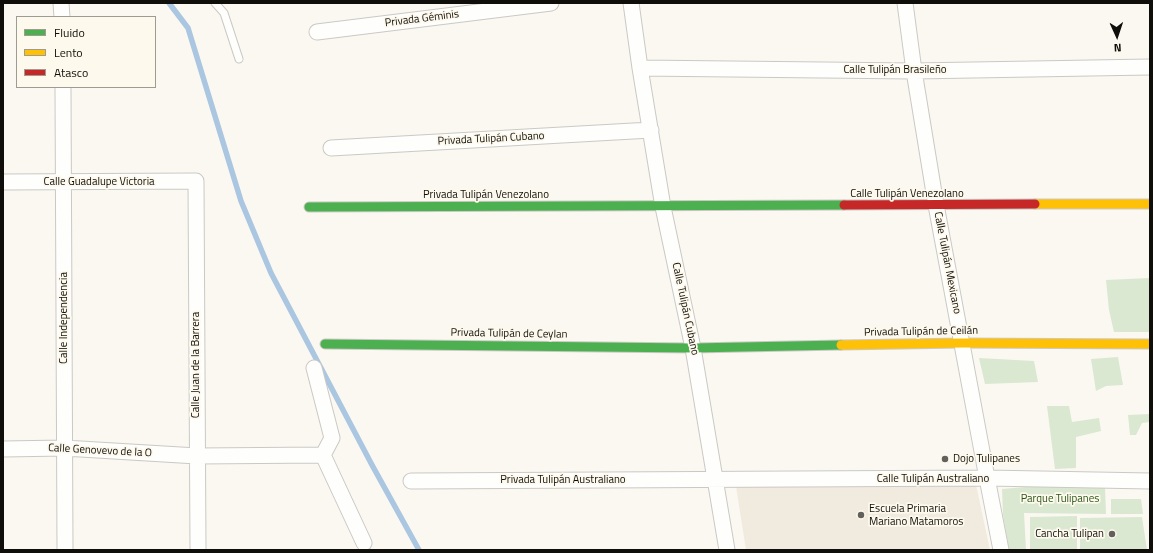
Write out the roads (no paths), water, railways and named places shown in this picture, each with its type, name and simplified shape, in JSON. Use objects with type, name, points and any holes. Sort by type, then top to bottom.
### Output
[{"type":"street","points":[[61,3],[62,16]]},
{"type":"street","name":"Privada Géminis","points":[[318,32],[551,3]]},
{"type":"street","name":"Calle Tulipán Cubano","points":[[630,3],[663,207],[693,348],[727,550]]},
{"type":"street","name":"Calle Tulipán Mexicano","points":[[905,3],[914,71],[936,205],[1001,550]]},
{"type":"street","name":"Calle Tulipán Brasileño","points":[[640,68],[914,71],[1150,68]]},
{"type":"street","name":"Calle Independencia","points":[[63,88],[65,550]]},
{"type":"street","name":"Privada Tulipán Cubano","points":[[331,148],[651,130]]},
{"type":"street","name":"Calle Guadalupe Victoria","points":[[3,182],[196,181]]},
{"type":"street","name":"Calle Juan de la Barrera","points":[[196,181],[198,550]]},
{"type":"street","name":"Calle Tulipán Venezolano","points":[[663,207],[1150,204]]},
{"type":"street","name":"Privada Tulipán Venezolano","points":[[309,207],[663,207]]},
{"type":"street","name":"Privada Tulipán de Ceilán","points":[[693,348],[962,343],[1150,344]]},
{"type":"street","name":"Privada Tulipán de Ceylan","points":[[325,344],[693,348]]},
{"type":"street","points":[[314,368],[332,438],[323,455],[364,543]]},
{"type":"street","name":"Calle Genovevo de la O","points":[[3,449],[64,448],[197,456],[323,455]]},
{"type":"street","name":"Calle Tulipán Australiano","points":[[715,480],[987,478],[1150,481]]},
{"type":"street","name":"Privada Tulipán Australiano","points":[[411,481],[715,480]]},
{"type":"lane","points":[[215,3],[224,13],[239,59]]},
{"type":"waterway","points":[[169,3],[188,28],[241,201],[271,273],[372,465],[419,550]]},
{"type":"place","name":"Dojo Tulipanes","points":[[945,459]]},
{"type":"place","name":"Escuela Primaria Mariano Matamoros","points":[[861,515]]},
{"type":"place","name":"Cancha Tulipan","points":[[1112,534]]},
{"type":"park label","name":"Parque Tulipanes","points":[[1060,499]]}]
